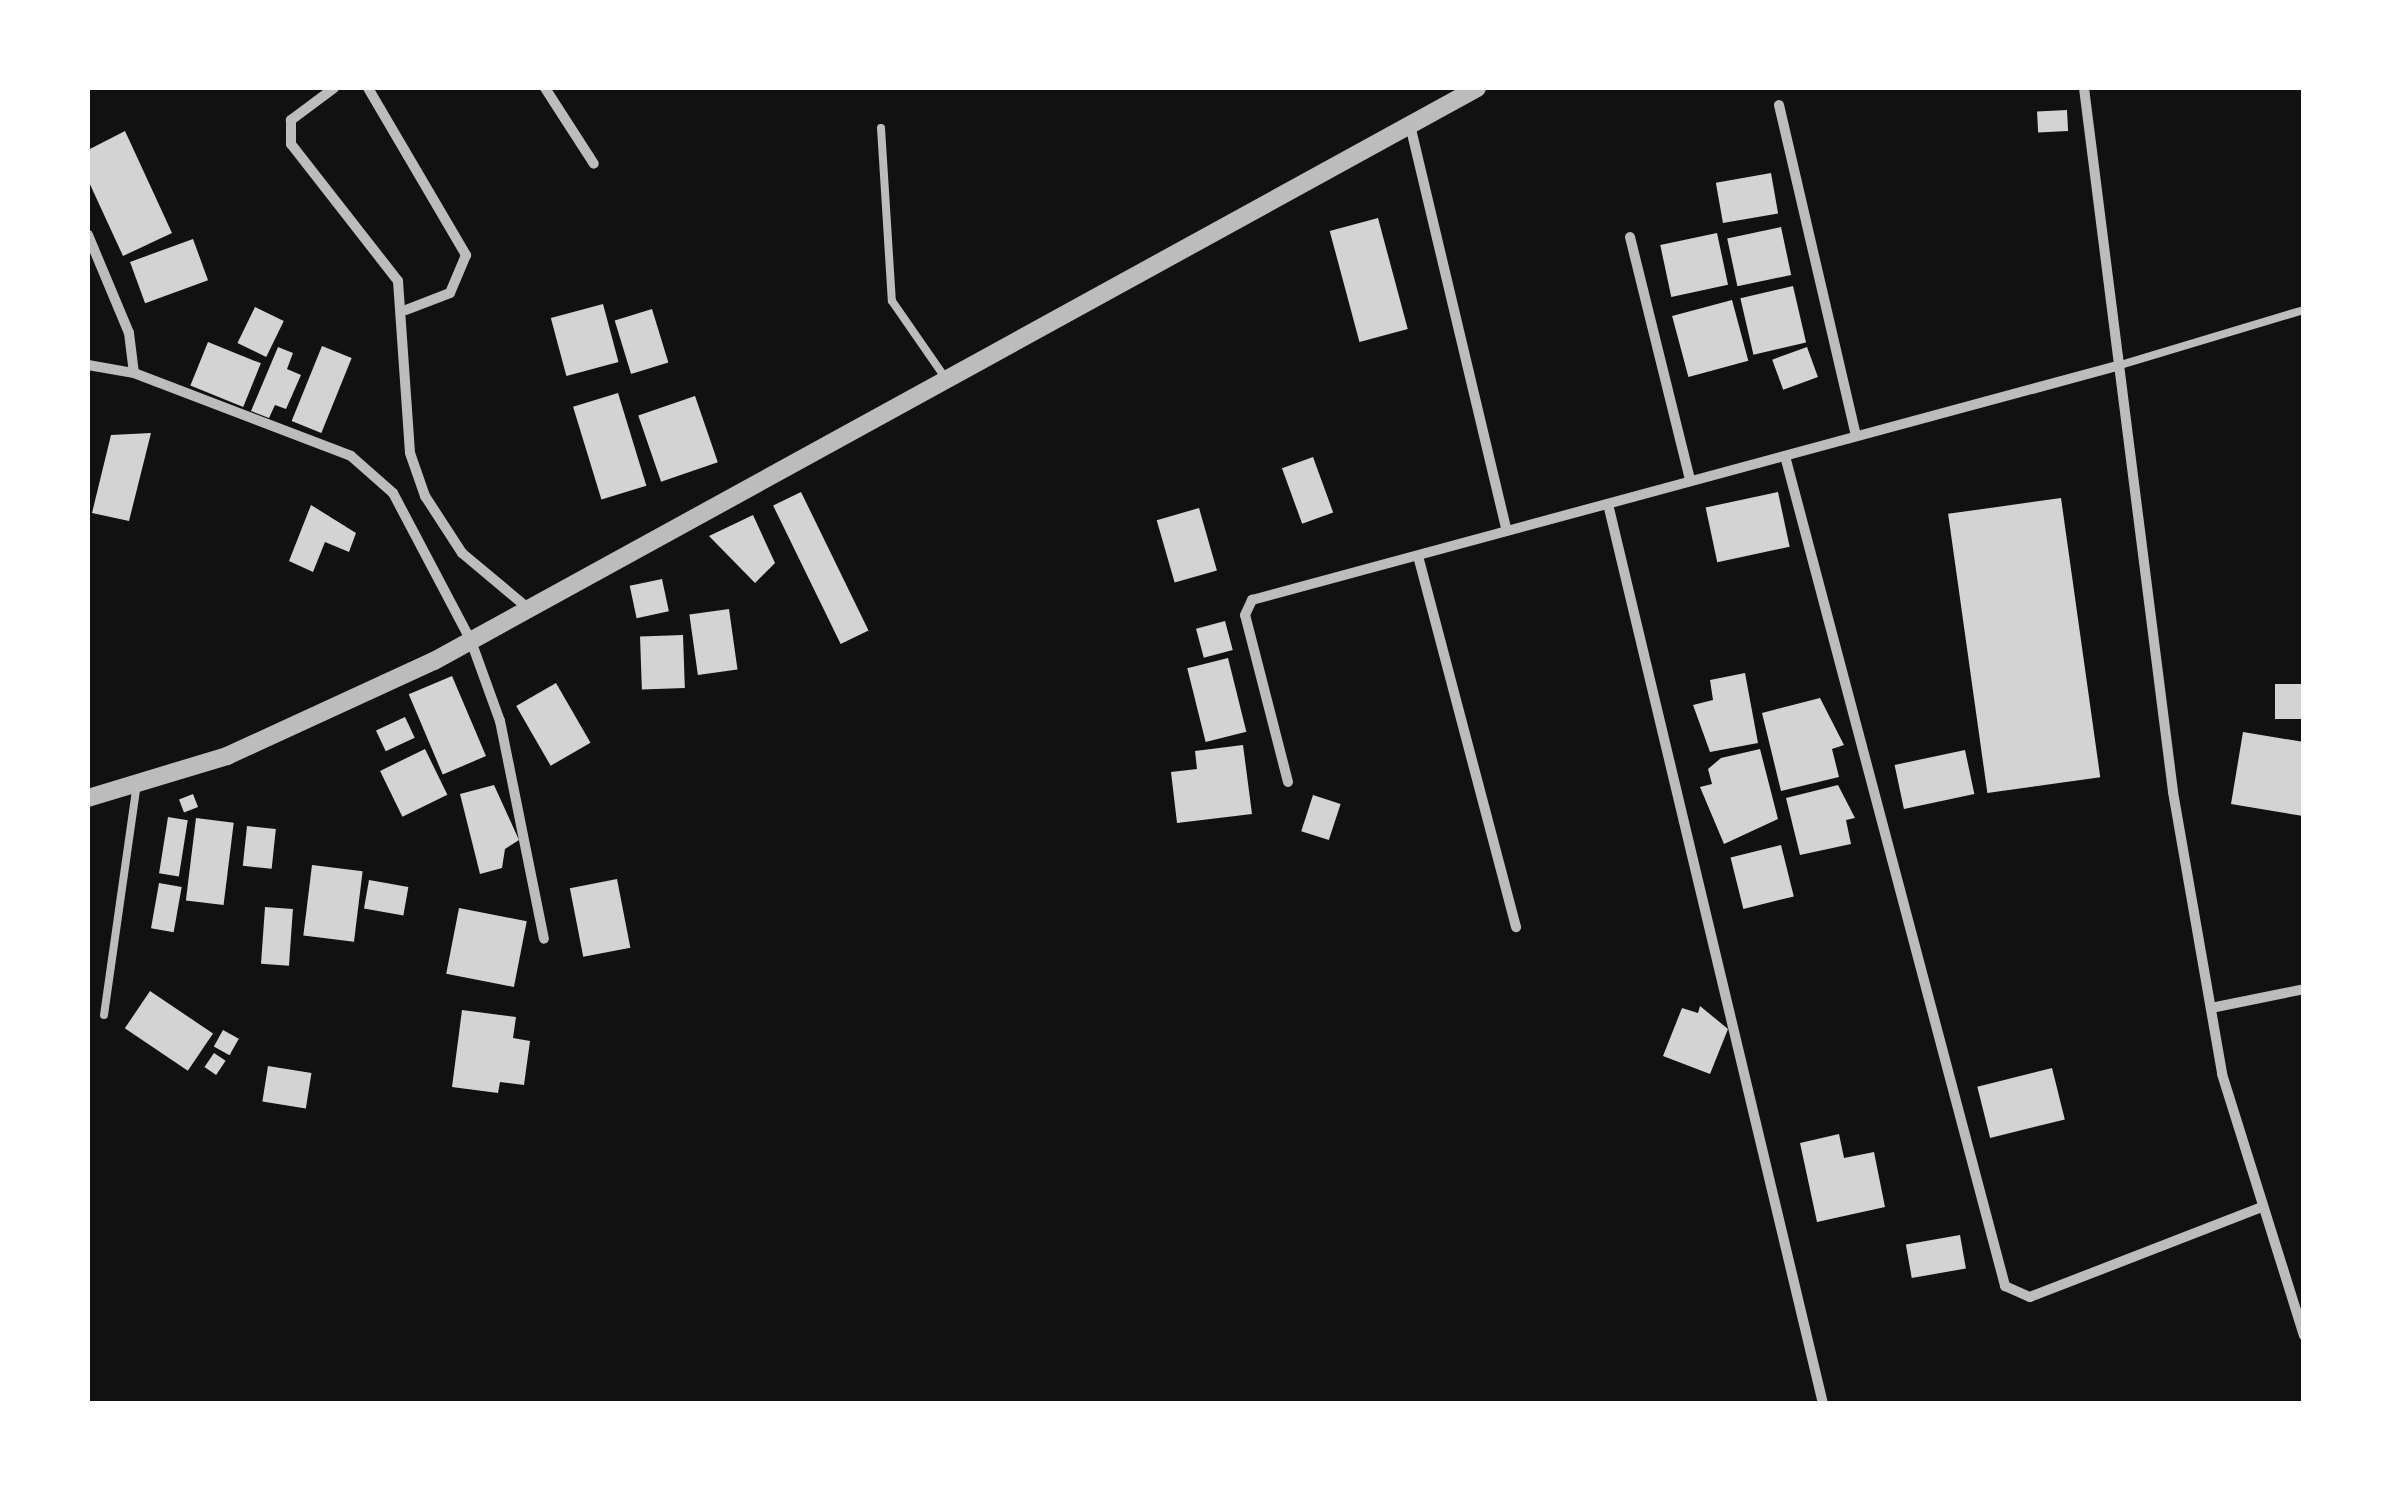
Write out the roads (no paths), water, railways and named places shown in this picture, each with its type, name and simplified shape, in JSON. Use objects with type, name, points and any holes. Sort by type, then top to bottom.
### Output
[{"type":"street","points":[[334,88],[291,120],[291,144],[391,268],[406,310],[415,473],[462,553],[528,609]]},
{"type":"street","points":[[368,88],[466,255],[450,293],[406,310]]},
{"type":"street","points":[[546,88],[594,164]]},
{"type":"street","points":[[88,798],[136,789],[282,734],[471,642],[944,376],[1477,88]]},
{"type":"street","points":[[2084,88],[2117,366],[2210,1008],[2260,1208],[2304,1335]]},
{"type":"street","points":[[1779,105],[1856,435]]},
{"type":"street","points":[[1410,124],[1507,531]]},
{"type":"street","points":[[88,234],[129,333],[134,373]]},
{"type":"street","points":[[1630,237],[1690,480]]},
{"type":"street","points":[[88,365],[134,373],[373,472],[471,642],[500,721],[544,939]]},
{"type":"street","points":[[1288,782],[1248,604],[2117,366]]},
{"type":"street","points":[[1786,456],[2005,1286],[2030,1297],[2260,1208]]},
{"type":"street","points":[[1608,504],[1823,1404]]},
{"type":"street","points":[[1418,556],[1516,927]]},
{"type":"street","points":[[2210,1008],[2304,989]]},
{"type":"lane","points":[[880,128],[892,301],[944,376]]},
{"type":"lane","points":[[2117,366],[2304,310]]},
{"type":"lane","points":[[104,1014],[136,789]]}]
